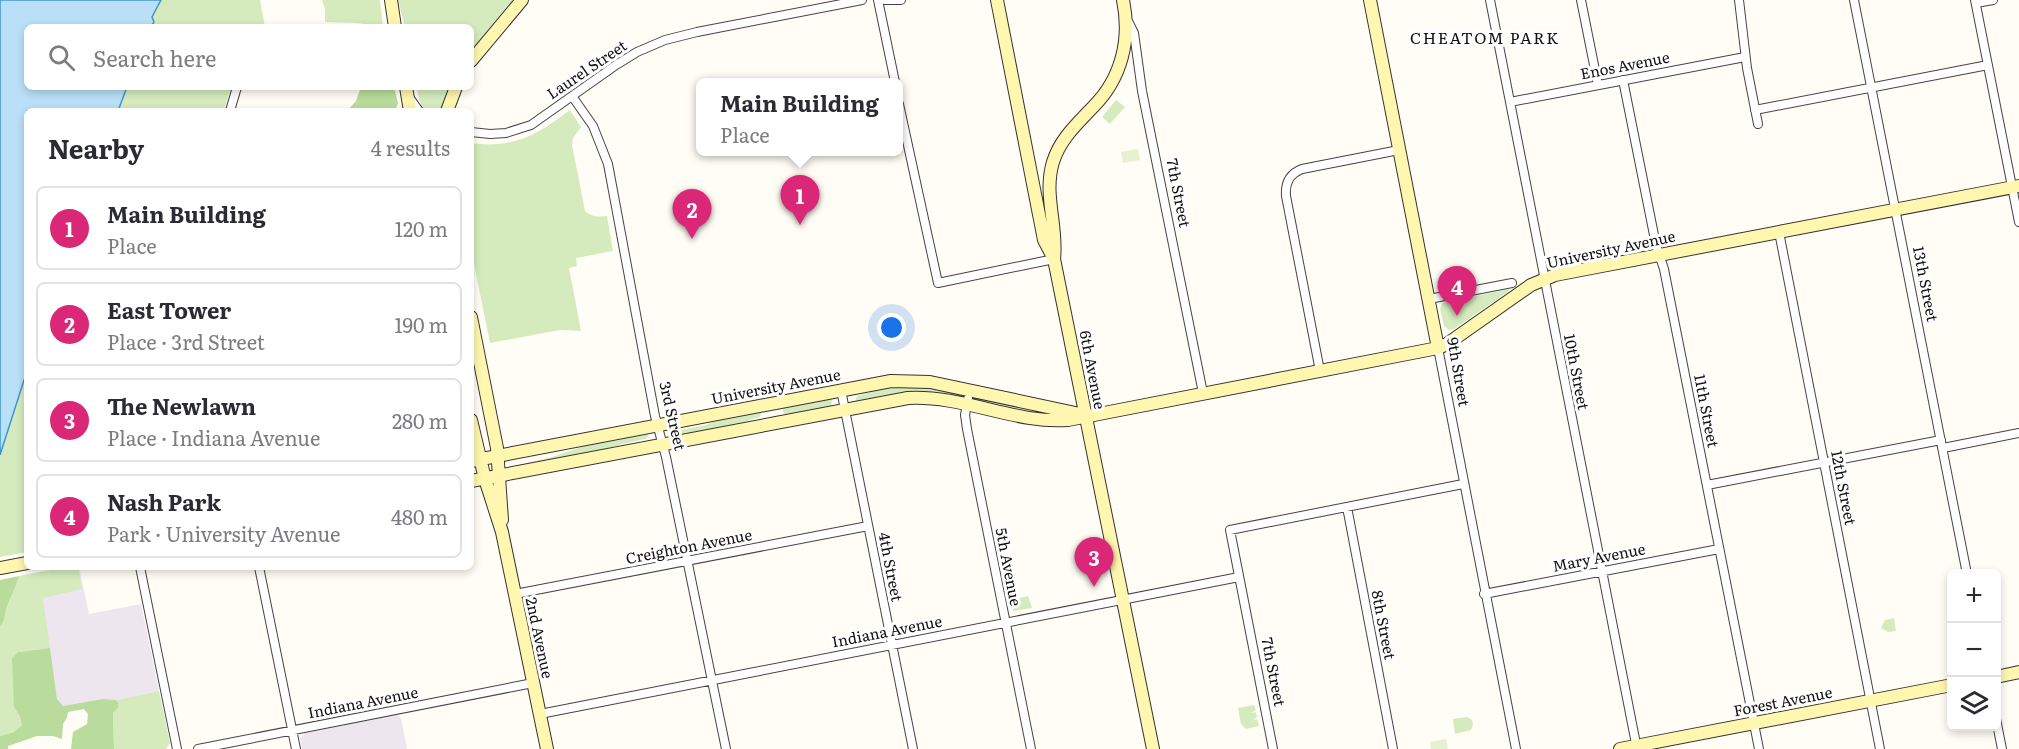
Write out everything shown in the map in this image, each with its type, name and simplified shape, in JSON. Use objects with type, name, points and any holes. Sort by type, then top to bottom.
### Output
[{"type":"main road","points":[[391,0],[395,24]]},
{"type":"main road","points":[[474,57],[522,0]]},
{"type":"main road","name":"6th Avenue","points":[[997,0],[1044,240],[1054,259],[1153,749]]},
{"type":"main road","name":"7th Street","points":[[1123,0],[1126,18]]},
{"type":"main road","name":"9th Street","points":[[1370,0],[1438,348]]},
{"type":"main road","points":[[1054,259],[1055,238],[1049,194],[1053,162],[1066,136],[1111,84],[1122,57],[1126,18]]},
{"type":"main road","points":[[448,108],[455,90]]},
{"type":"main road","points":[[406,91],[409,108]]},
{"type":"main road","name":"University Avenue","points":[[474,481],[845,409],[919,397],[968,397],[1072,411],[1086,415],[1320,371],[1438,348],[1531,285],[1545,278],[2016,187]]},
{"type":"main road","name":"2nd Avenue","points":[[474,333],[500,476],[502,532]]},
{"type":"main road","name":"University Avenue","points":[[475,460],[877,383],[930,382],[968,397]]},
{"type":"main road","name":"2nd Avenue","points":[[475,460],[485,479],[502,532],[547,749]]},
{"type":"main road","points":[[0,568],[24,564]]},
{"type":"main road","points":[[2001,676],[2019,672]]},
{"type":"main road","name":"Forest Avenue","points":[[1620,749],[1947,686]]},
{"type":"street","name":"Laurel Street","points":[[474,132],[490,134],[518,130],[541,119],[616,64],[665,40],[862,0]]},
{"type":"street","points":[[878,0],[894,78]]},
{"type":"street","points":[[885,0],[900,0]]},
{"type":"street","name":"10th Street","points":[[1490,0],[1637,747]]},
{"type":"street","points":[[1581,0],[1598,85]]},
{"type":"street","points":[[1739,0],[1745,57],[1758,124]]},
{"type":"street","name":"13th Street","points":[[1854,0],[1966,569]]},
{"type":"street","points":[[1993,0],[1976,2],[2016,187],[2019,222]]},
{"type":"street","name":"7th Street","points":[[1126,18],[1134,33],[1142,91],[1203,393]]},
{"type":"street","name":"Enos Avenue","points":[[1510,102],[1745,57]]},
{"type":"street","points":[[1755,110],[1988,65]]},
{"type":"street","name":"11th Street","points":[[1623,80],[1759,749]]},
{"type":"street","points":[[231,108],[236,90]]},
{"type":"street","points":[[406,91],[417,108]]},
{"type":"street","name":"3rd Street","points":[[572,96],[593,126],[608,164],[657,425],[688,561],[726,749]]},
{"type":"street","points":[[903,122],[938,283],[1054,259]]},
{"type":"street","points":[[1320,371],[1286,196],[1288,180],[1302,169],[1399,150]]},
{"type":"street","name":"12th Street","points":[[1779,232],[1880,749]]},
{"type":"street","points":[[1429,299],[1512,283]]},
{"type":"street","name":"9th Street","points":[[1438,348],[1516,749]]},
{"type":"street","name":"4th Street","points":[[841,390],[913,749]]},
{"type":"street","name":"5th Avenue","points":[[968,397],[965,415],[967,429],[1031,749]]},
{"type":"street","points":[[1707,485],[1824,463],[2019,434]]},
{"type":"street","points":[[1347,507],[1463,484]]},
{"type":"street","name":"7th Street","points":[[1273,749],[1230,530],[1347,507]]},
{"type":"street","name":"8th Street","points":[[1347,507],[1393,749]]},
{"type":"street","name":"Creighton Avenue","points":[[514,594],[868,526]]},
{"type":"street","name":"Mary Avenue","points":[[1485,594],[1719,549]]},
{"type":"street","points":[[141,570],[177,749]]},
{"type":"street","points":[[260,570],[296,749]]},
{"type":"street","name":"Indiana Avenue","points":[[540,714],[1239,577]]},
{"type":"street","name":"Indiana Avenue","points":[[198,749],[533,683]]},
{"type":"street","points":[[1998,731],[2002,749]]},
{"type":"shaded area","points":[[55,570],[80,570],[89,614],[141,604],[159,691],[60,712],[33,580]]},
{"type":"shaded area","points":[[397,715],[401,718],[407,749],[302,749],[300,738],[305,733]]},
{"type":"green space","points":[[161,0],[260,0],[264,24],[153,24],[152,18]]},
{"type":"green space","points":[[322,0],[380,0],[383,24],[325,22]]},
{"type":"green space","points":[[398,0],[513,0],[474,46],[474,24],[404,24]]},
{"type":"green space","points":[[126,90],[230,90],[225,108],[119,108]]},
{"type":"green space","points":[[360,90],[395,90],[398,103],[396,108],[350,108],[356,101]]},
{"type":"green space","points":[[417,90],[448,90],[442,108],[423,108]]},
{"type":"green space","points":[[1116,100],[1125,107],[1110,124],[1102,117]]},
{"type":"green space","points":[[570,110],[581,127],[573,138],[572,145],[585,211],[595,216],[607,216],[613,251],[576,258],[577,266],[569,268],[581,331],[560,330],[490,343],[474,264],[474,143],[513,142],[547,127]]},
{"type":"green space","points":[[1138,149],[1140,160],[1123,163],[1121,152]]},
{"type":"green space","points":[[1509,289],[1454,329],[1449,330],[1444,326],[1440,308],[1443,303]]},
{"type":"green space","points":[[24,380],[24,553],[0,557],[0,455]]},
{"type":"green space","points":[[910,385],[948,390],[947,395],[855,401],[857,396],[892,386]]},
{"type":"green space","points":[[828,397],[832,400],[831,407],[786,415],[783,412],[786,406]]},
{"type":"green space","points":[[761,412],[759,417],[735,425],[675,436],[674,433],[726,417]]},
{"type":"green space","points":[[648,433],[645,439],[578,456],[511,467],[552,457],[597,442]]},
{"type":"green space","points":[[50,570],[79,570],[82,589],[43,598],[50,648],[18,652],[14,707],[22,725],[14,732],[0,736],[0,627],[19,576]]},
{"type":"green space","points":[[19,576],[3,622],[0,627],[0,580]]},
{"type":"green space","points":[[1028,596],[1032,608],[1013,611],[1011,600]]},
{"type":"green space","points":[[1894,618],[1896,631],[1888,632],[1881,628],[1885,620]]},
{"type":"green space","points":[[50,648],[57,699],[63,706],[103,699],[116,700],[118,703],[118,708],[113,713],[114,749],[71,749],[73,732],[87,724],[88,714],[84,709],[68,712],[63,724],[62,739],[53,736],[37,736],[8,746],[8,749],[0,749],[0,736],[14,732],[22,725],[14,707],[12,658],[18,652]]},
{"type":"green space","points":[[159,691],[170,743],[166,749],[114,749],[113,713],[118,708],[116,700]]},
{"type":"green space","points":[[1254,705],[1256,710],[1251,713],[1256,712],[1257,717],[1253,720],[1257,719],[1259,726],[1246,729],[1241,724],[1238,708]]},
{"type":"green space","points":[[1467,717],[1472,720],[1471,730],[1455,734],[1453,719]]},
{"type":"green space","points":[[1446,739],[1448,749],[1431,749],[1430,742]]},
{"type":"water","points":[[0,0],[161,0],[152,17],[153,24],[24,24],[24,90],[126,90],[119,108],[24,108],[24,380],[0,455]]},
{"type":"place","name":"Main Building","points":[[800,225]]},
{"type":"place","name":"East Tower","points":[[692,239]]},
{"type":"place","name":"Nash Park","points":[[1457,316]]},
{"type":"place","name":"The Newlawn","points":[[1094,587]]},
{"type":"district","name":"CHEATOM PARK","points":[[1485,38]]}]
